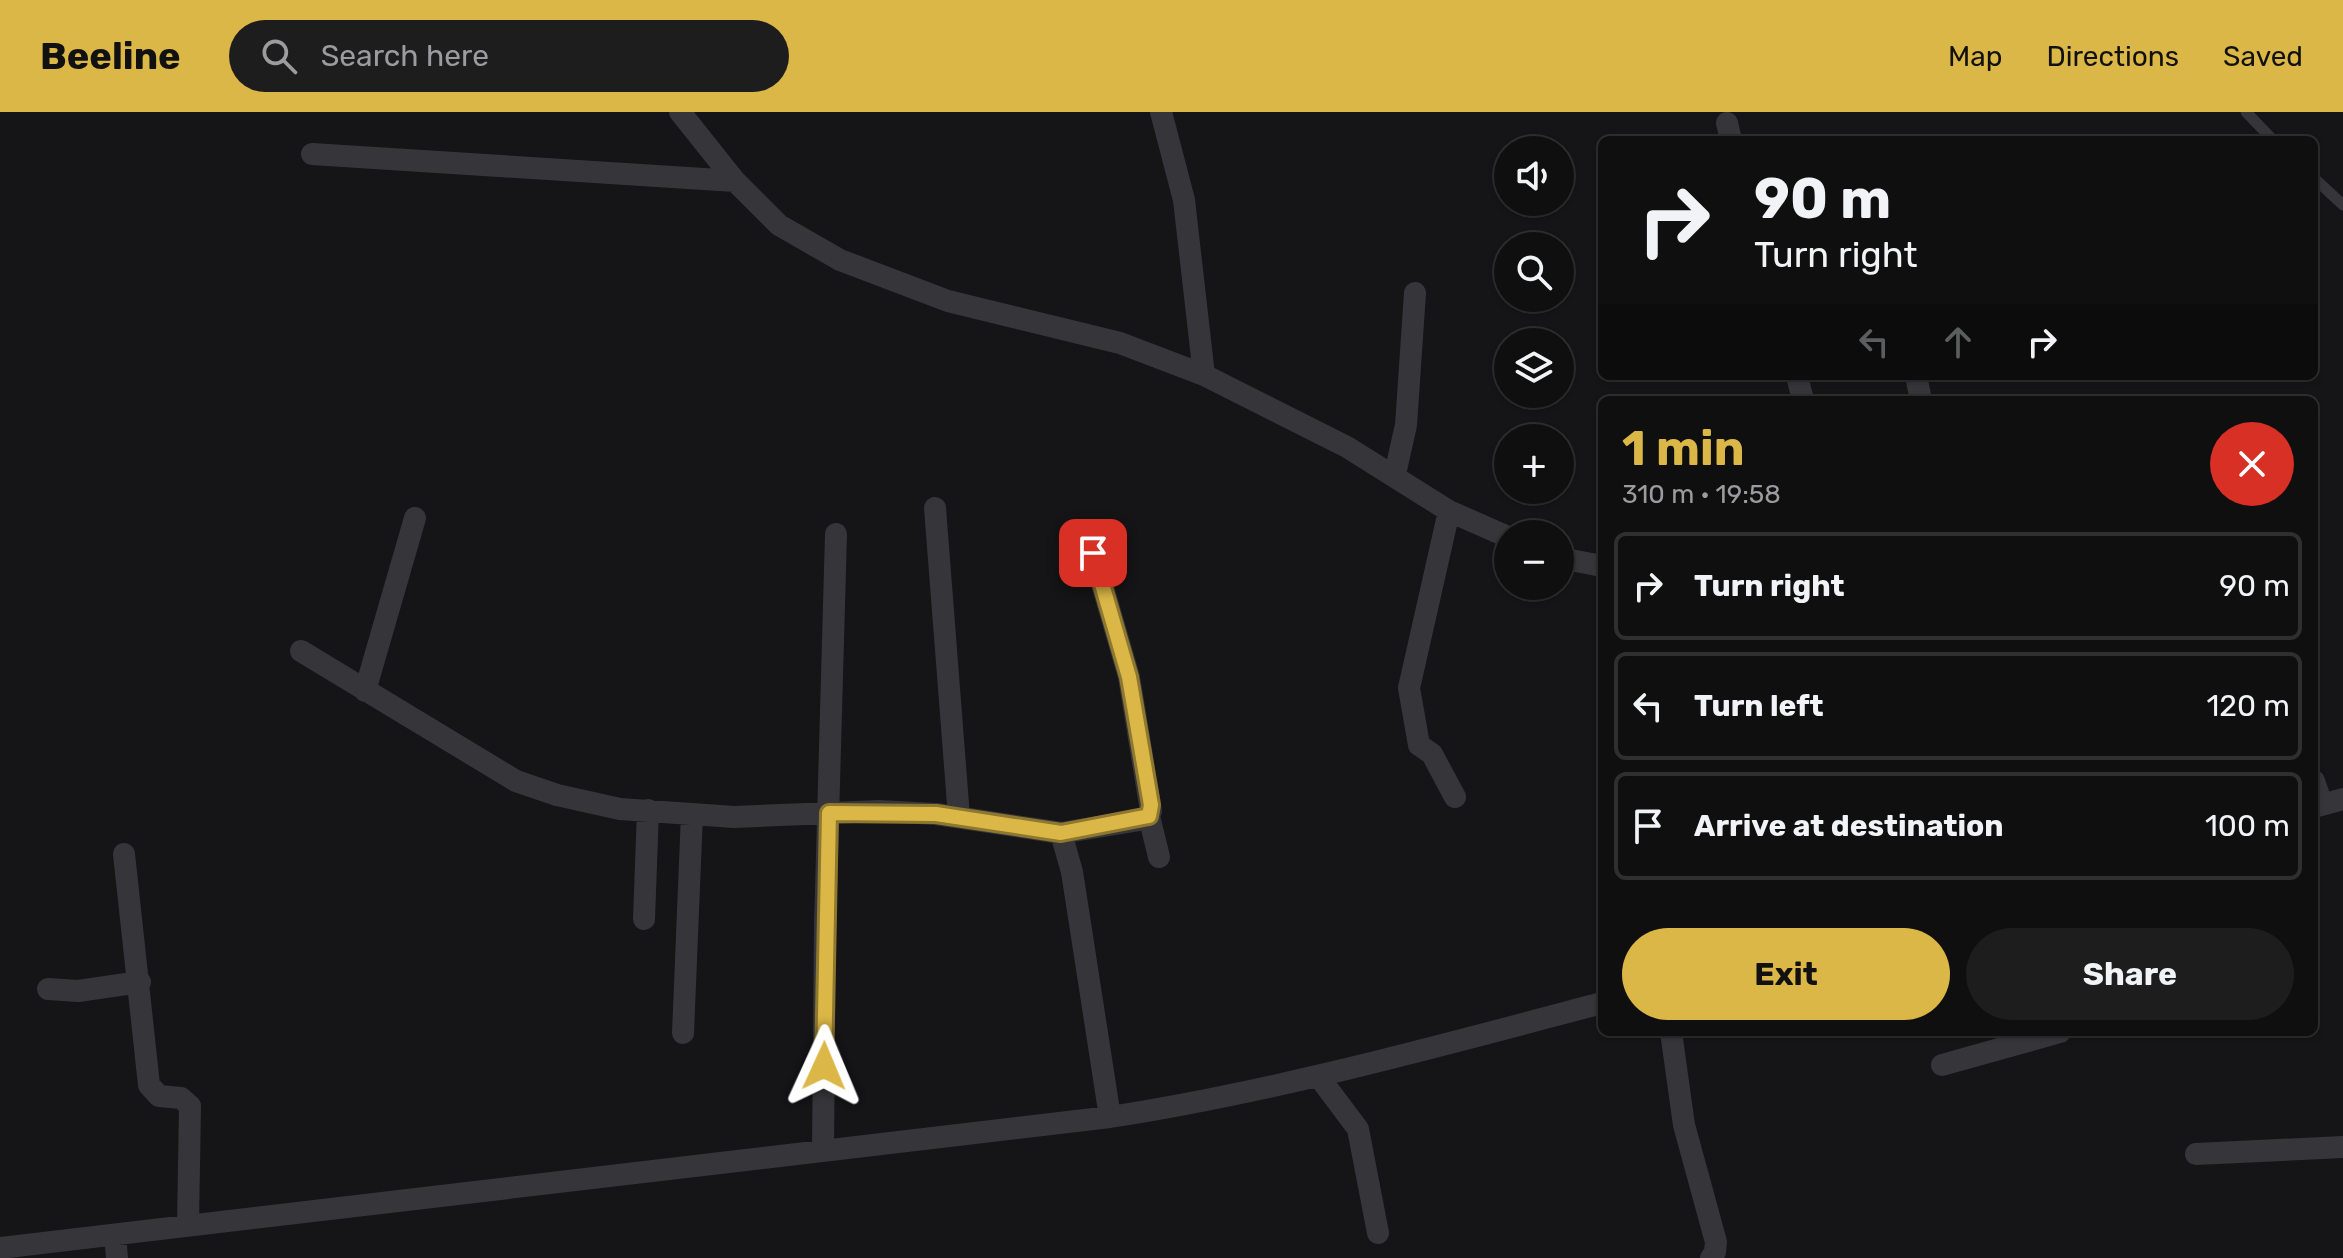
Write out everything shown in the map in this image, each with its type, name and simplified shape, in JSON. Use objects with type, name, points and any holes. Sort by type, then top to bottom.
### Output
[{"type":"street","points":[[680,112],[735,181],[779,225],[840,260],[948,301],[1120,343],[1204,375],[1395,474],[1449,511],[1494,531]]},
{"type":"street","points":[[1161,112],[1184,200],[1204,375]]},
{"type":"street","points":[[312,154],[735,181]]},
{"type":"street","points":[[1395,474],[1406,425],[1415,293]]},
{"type":"street","points":[[935,508],[959,817]]},
{"type":"street","points":[[1449,511],[1409,688],[1419,745],[1432,754],[1455,797]]},
{"type":"street","points":[[365,691],[415,518]]},
{"type":"street","points":[[823,1150],[836,534]]},
{"type":"street","points":[[1093,553],[1129,677],[1151,805],[1149,816],[1159,857]]},
{"type":"street","points":[[1574,561],[1598,565]]},
{"type":"street","points":[[301,651],[516,781],[557,795],[620,809],[734,817],[879,811],[959,817],[1061,833],[1149,816]]},
{"type":"street","points":[[644,919],[648,810]]},
{"type":"street","points":[[683,1033],[692,814]]},
{"type":"street","points":[[1061,833],[1072,872],[1110,1117]]},
{"type":"street","points":[[124,854],[149,1085],[159,1096],[181,1098],[190,1106],[188,1225]]},
{"type":"street","points":[[48,989],[78,991],[140,982]]},
{"type":"street","points":[[2,1252],[188,1225],[1110,1117],[1202,1103],[1319,1077],[1598,1004]]},
{"type":"street","points":[[1672,1036],[1684,1125],[1716,1242],[1711,1258]]},
{"type":"street","points":[[1942,1065],[2046,1036]]},
{"type":"street","points":[[1319,1077],[1358,1129],[1378,1233]]},
{"type":"street","points":[[2196,1154],[2343,1147]]},
{"type":"street","points":[[115,1235],[117,1258]]},
{"type":"lane","points":[[2246,112],[2269,136]]},
{"type":"lane","points":[[2318,182],[2343,205]]},
{"type":"route","points":[[824,1066],[829,813],[879,811],[936,814],[1051,829],[1061,833],[1149,816],[1151,805],[1129,677],[1093,553]]}]
